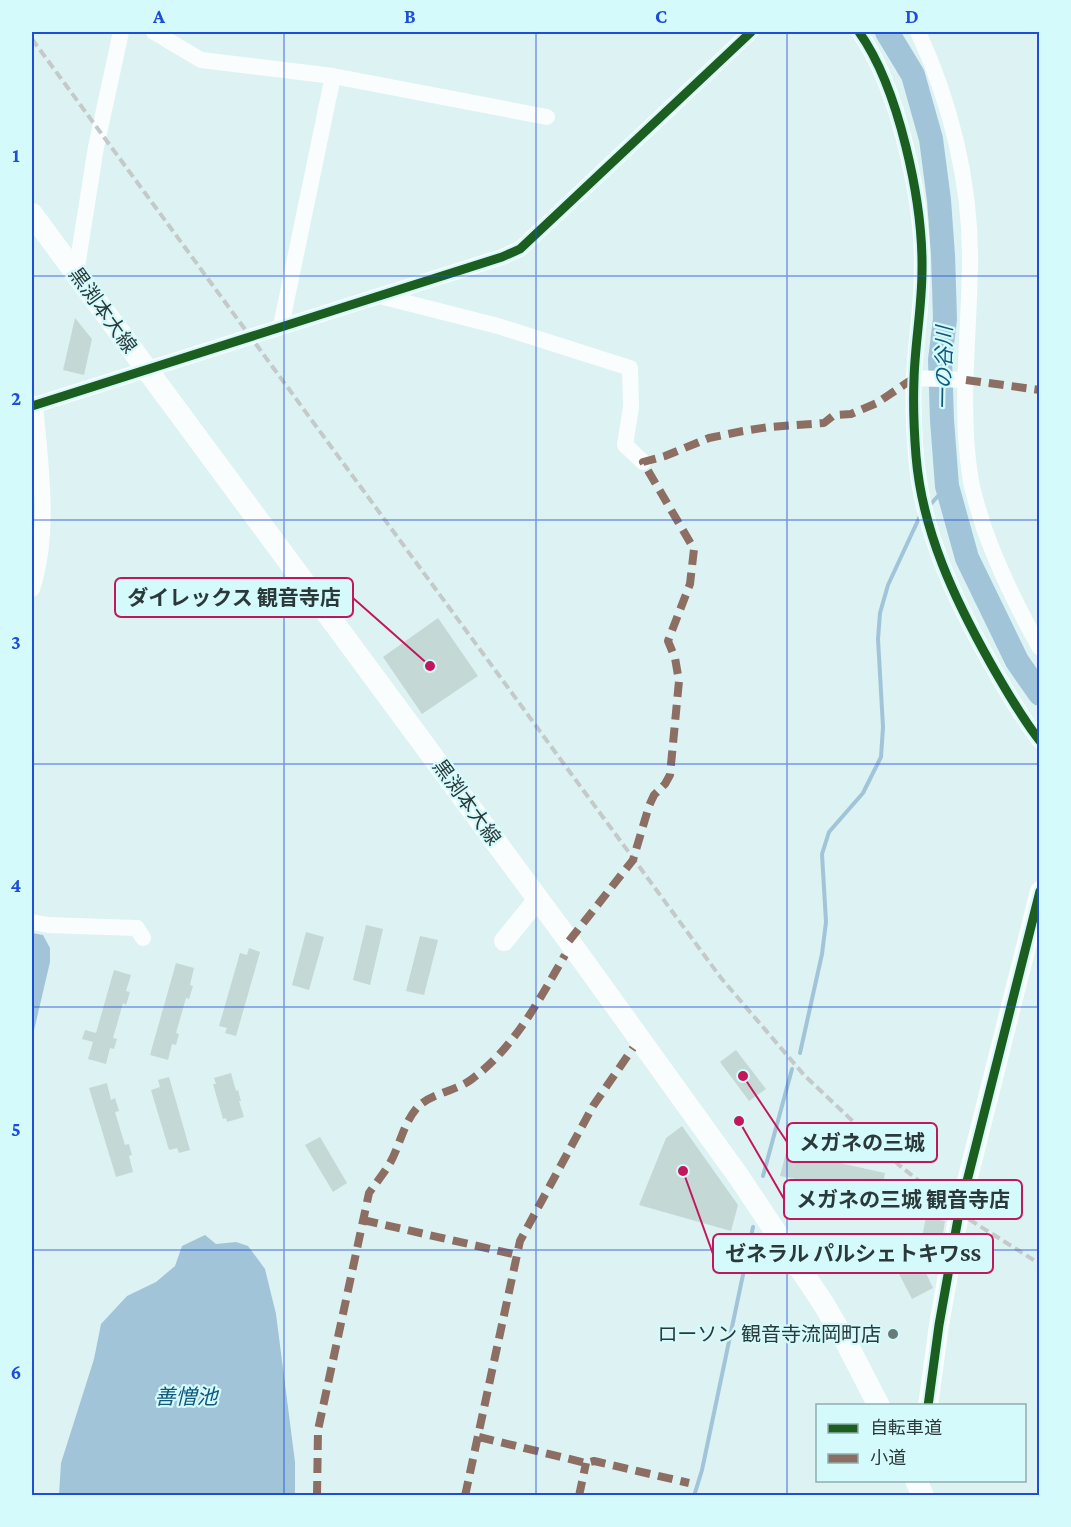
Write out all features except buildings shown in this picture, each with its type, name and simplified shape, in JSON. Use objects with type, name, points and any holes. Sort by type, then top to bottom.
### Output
[{"type":"main road","name":"黒渕本大線","points":[[32,214],[538,899],[771,1222],[829,1313],[878,1404]]},
{"type":"main road","points":[[917,1482],[923,1496]]},
{"type":"street","points":[[76,273],[96,147],[121,32]]},
{"type":"street","points":[[154,32],[201,60],[333,76],[547,117]]},
{"type":"street","points":[[32,589],[38,570],[42,539],[42,487],[33,405],[502,257],[520,249],[751,32]]},
{"type":"street","points":[[859,32],[868,44],[882,72],[898,116],[918,213],[922,269],[914,378],[916,458],[921,495],[942,563],[964,615],[1004,686],[1040,741]]},
{"type":"street","points":[[918,32],[948,109],[969,215],[966,443],[970,477],[998,566],[1018,609],[1040,648]]},
{"type":"street","points":[[281,326],[333,76]]},
{"type":"street","points":[[380,296],[498,326],[630,368],[631,407],[625,445],[643,462]]},
{"type":"street","points":[[914,378],[966,380]]},
{"type":"street","points":[[928,1404],[939,1325],[959,1214],[1040,891]]},
{"type":"street","points":[[504,941],[538,899]]},
{"type":"street","points":[[32,922],[48,925],[137,927],[143,938]]},
{"type":"water","points":[[32,933],[43,935],[50,948],[50,962],[32,1039]]},
{"type":"water","name":"善憎池","points":[[205,1235],[216,1244],[236,1242],[248,1246],[265,1269],[276,1314],[295,1462],[295,1495],[59,1495],[61,1463],[94,1359],[101,1324],[127,1296],[156,1282],[175,1266],[182,1246]]},
{"type":"waterway","name":"一の谷川","points":[[887,32],[913,75],[931,139],[943,255],[945,319],[940,360],[947,486],[967,558],[1017,661],[1040,694]]},
{"type":"waterway","points":[[929,506],[947,486]]},
{"type":"waterway","points":[[800,1053],[822,954],[826,922],[822,854],[829,832],[863,793],[881,757],[883,727],[878,639],[880,613],[888,585],[920,516]]},
{"type":"waterway","points":[[763,1176],[792,1069]]},
{"type":"waterway","points":[[694,1496],[702,1470],[753,1227]]},
{"type":"railway","points":[[32,39],[721,978],[804,1075],[899,1165],[959,1213],[1040,1264]]},
{"type":"marked path","points":[[569,941],[633,860],[649,806],[654,795],[670,775],[679,681],[675,658],[668,641],[690,584],[694,549],[643,462],[665,456],[709,438],[769,427],[824,423],[834,415],[851,414],[877,403],[914,378]]},
{"type":"marked path","points":[[966,380],[1040,390]]},
{"type":"marked path","points":[[317,1496],[318,1430],[369,1193],[390,1163],[416,1109],[428,1099],[472,1079],[501,1052],[525,1022],[565,955]]},
{"type":"marked path","points":[[465,1496],[520,1241],[593,1106],[633,1048]]},
{"type":"marked path","points":[[363,1220],[517,1255]]},
{"type":"marked path","points":[[479,1437],[586,1463],[594,1461],[689,1483]]},
{"type":"marked path","points":[[579,1496],[586,1463]]},
{"type":"cycle path","points":[[32,406],[502,257],[520,249],[751,32]]},
{"type":"cycle path","points":[[859,32],[886,83],[897,114],[906,146],[918,212],[922,270],[915,365],[914,418],[919,484],[925,511],[942,564],[965,615],[1008,693],[1040,741]]},
{"type":"cycle path","points":[[928,1404],[939,1325],[959,1213],[1040,891]]},
{"type":"place","name":"ダイレックス 観音寺店","points":[[430,666]]},
{"type":"place","name":"メガネの三城","points":[[743,1076]]},
{"type":"place","name":"メガネの三城 観音寺店","points":[[739,1121]]},
{"type":"place","name":"ゼネラル パルシェトキワSS","points":[[683,1171]]},
{"type":"place","name":"ローソン 観音寺流岡町店","points":[[893,1334]]}]
